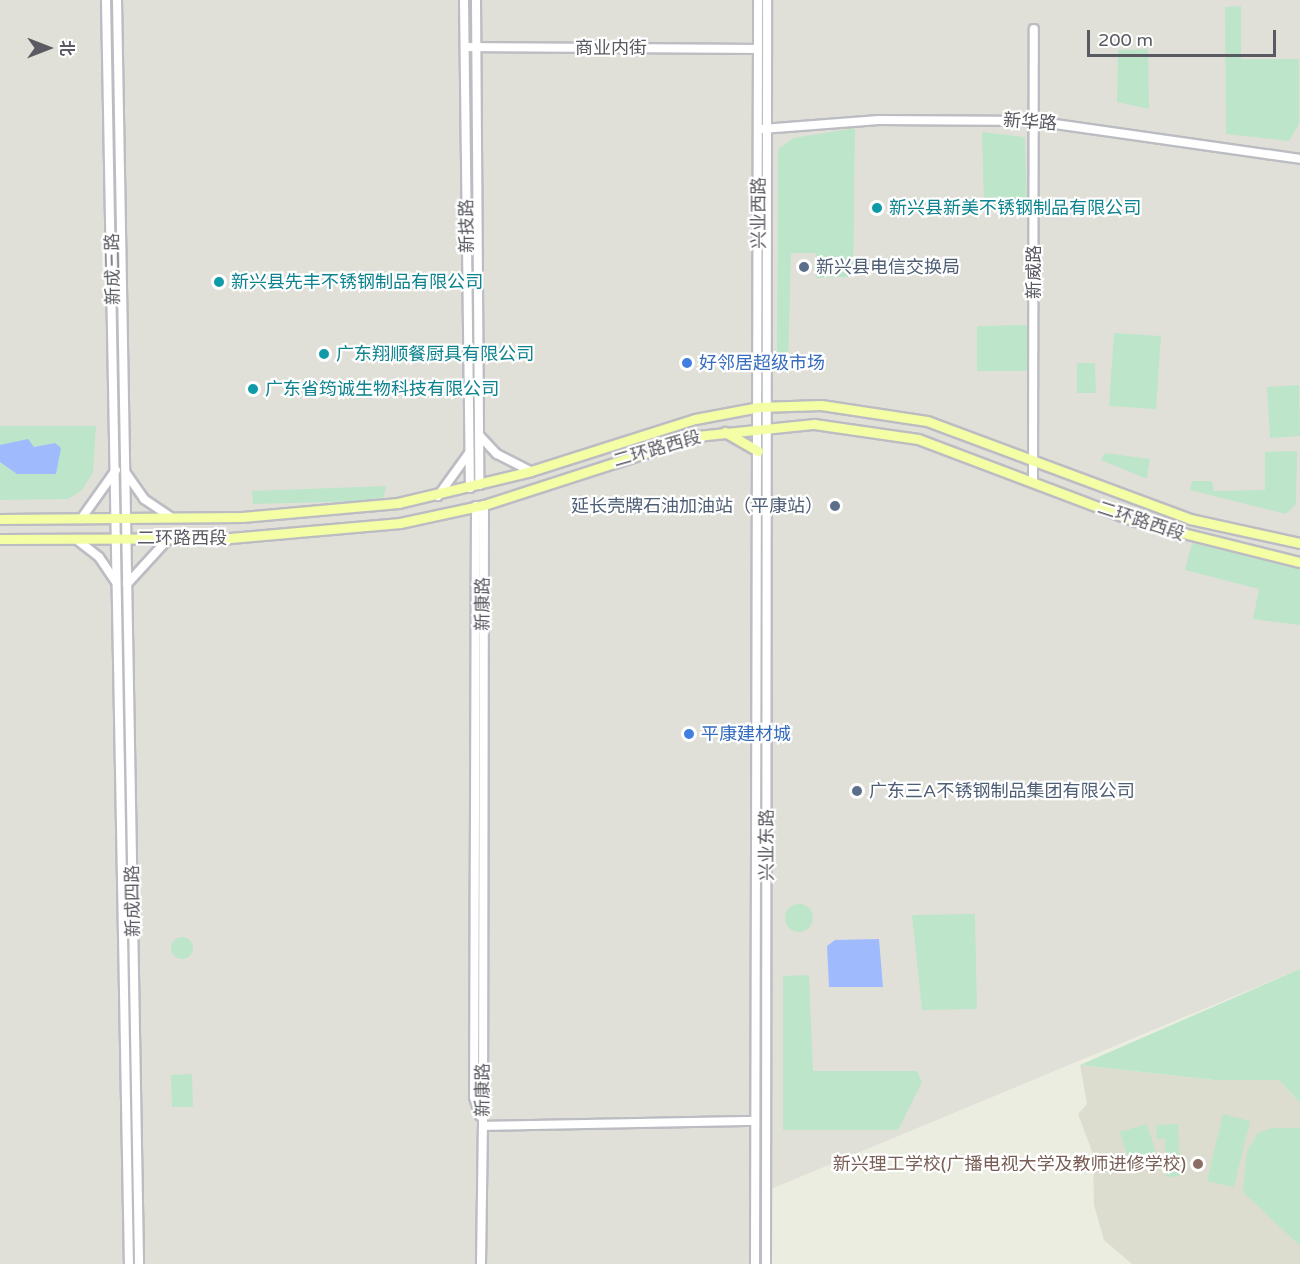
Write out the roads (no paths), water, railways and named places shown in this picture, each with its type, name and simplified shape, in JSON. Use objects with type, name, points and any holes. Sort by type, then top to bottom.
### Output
[{"type":"main road","name":"二环路西段","points":[[0,519],[121,519],[318,513],[438,496],[531,471],[650,431],[763,406],[895,414],[1034,459],[1190,519],[1300,543]]},
{"type":"main road","name":"二环路西段","points":[[0,539],[323,534],[480,505],[723,431],[763,425],[841,425],[908,437],[1033,479],[1135,521],[1300,562]]},
{"type":"main road","points":[[723,431],[758,451]]},
{"type":"street","name":"新成三路","points":[[106,0],[116,469],[121,519]]},
{"type":"street","name":"新成三路","points":[[117,0],[125,471],[121,538]]},
{"type":"street","name":"新技路","points":[[464,0],[470,452],[475,486]]},
{"type":"street","name":"新技路","points":[[475,486],[479,435],[476,0]]},
{"type":"street","name":"兴业西路","points":[[758,0],[758,49],[763,129]]},
{"type":"street","name":"兴业西路","points":[[763,425],[763,129],[767,0]]},
{"type":"street","name":"新威路","points":[[1033,479],[1034,29]]},
{"type":"street","name":"商业内街","points":[[465,47],[758,49]]},
{"type":"street","name":"新华路","points":[[763,129],[879,120],[1034,121],[1300,159]]},
{"type":"street","name":"兴业东路","points":[[755,1264],[758,451],[763,425]]},
{"type":"street","name":"兴业东路","points":[[763,425],[766,1264]]},
{"type":"street","points":[[479,435],[497,454],[531,471]]},
{"type":"street","points":[[438,496],[470,452]]},
{"type":"street","points":[[81,519],[116,469]]},
{"type":"street","points":[[125,471],[144,499],[172,518]]},
{"type":"street","name":"新康路","points":[[480,505],[474,1097],[483,1126],[481,1264]]},
{"type":"street","points":[[127,584],[170,537]]},
{"type":"street","name":"新成四路","points":[[121,538],[127,584],[139,1264]]},
{"type":"street","name":"新成四路","points":[[121,538],[117,585],[129,1264]]},
{"type":"street","points":[[76,539],[99,557],[117,585]]},
{"type":"street","points":[[483,1126],[755,1121]]},
{"type":"water","points":[[28,439],[34,447],[55,443],[61,448],[56,474],[17,474],[0,462],[0,445]]},
{"type":"water","points":[[879,939],[883,987],[829,987],[827,946],[835,940]]},
{"type":"place","name":"新兴县新美不锈钢制品有限公司","points":[[877,208]]},
{"type":"place","name":"新兴县电信交换局","points":[[804,267]]},
{"type":"place","name":"新兴县先丰不锈钢制品有限公司","points":[[219,282]]},
{"type":"place","name":"广东翔顺餐厨具有限公司","points":[[324,354]]},
{"type":"place","name":"好邻居超级市场","points":[[687,363]]},
{"type":"place","name":"广东省筠诚生物科技有限公司","points":[[253,389]]},
{"type":"place","name":"延长壳牌石油加油站（平康站）","points":[[835,506]]},
{"type":"place","name":"平康建材城","points":[[689,734]]},
{"type":"place","name":"广东三A不锈钢制品集团有限公司","points":[[857,791]]},
{"type":"place","name":"新兴理工学校(广播电视大学及教师进修学校)","points":[[1198,1164]]}]
